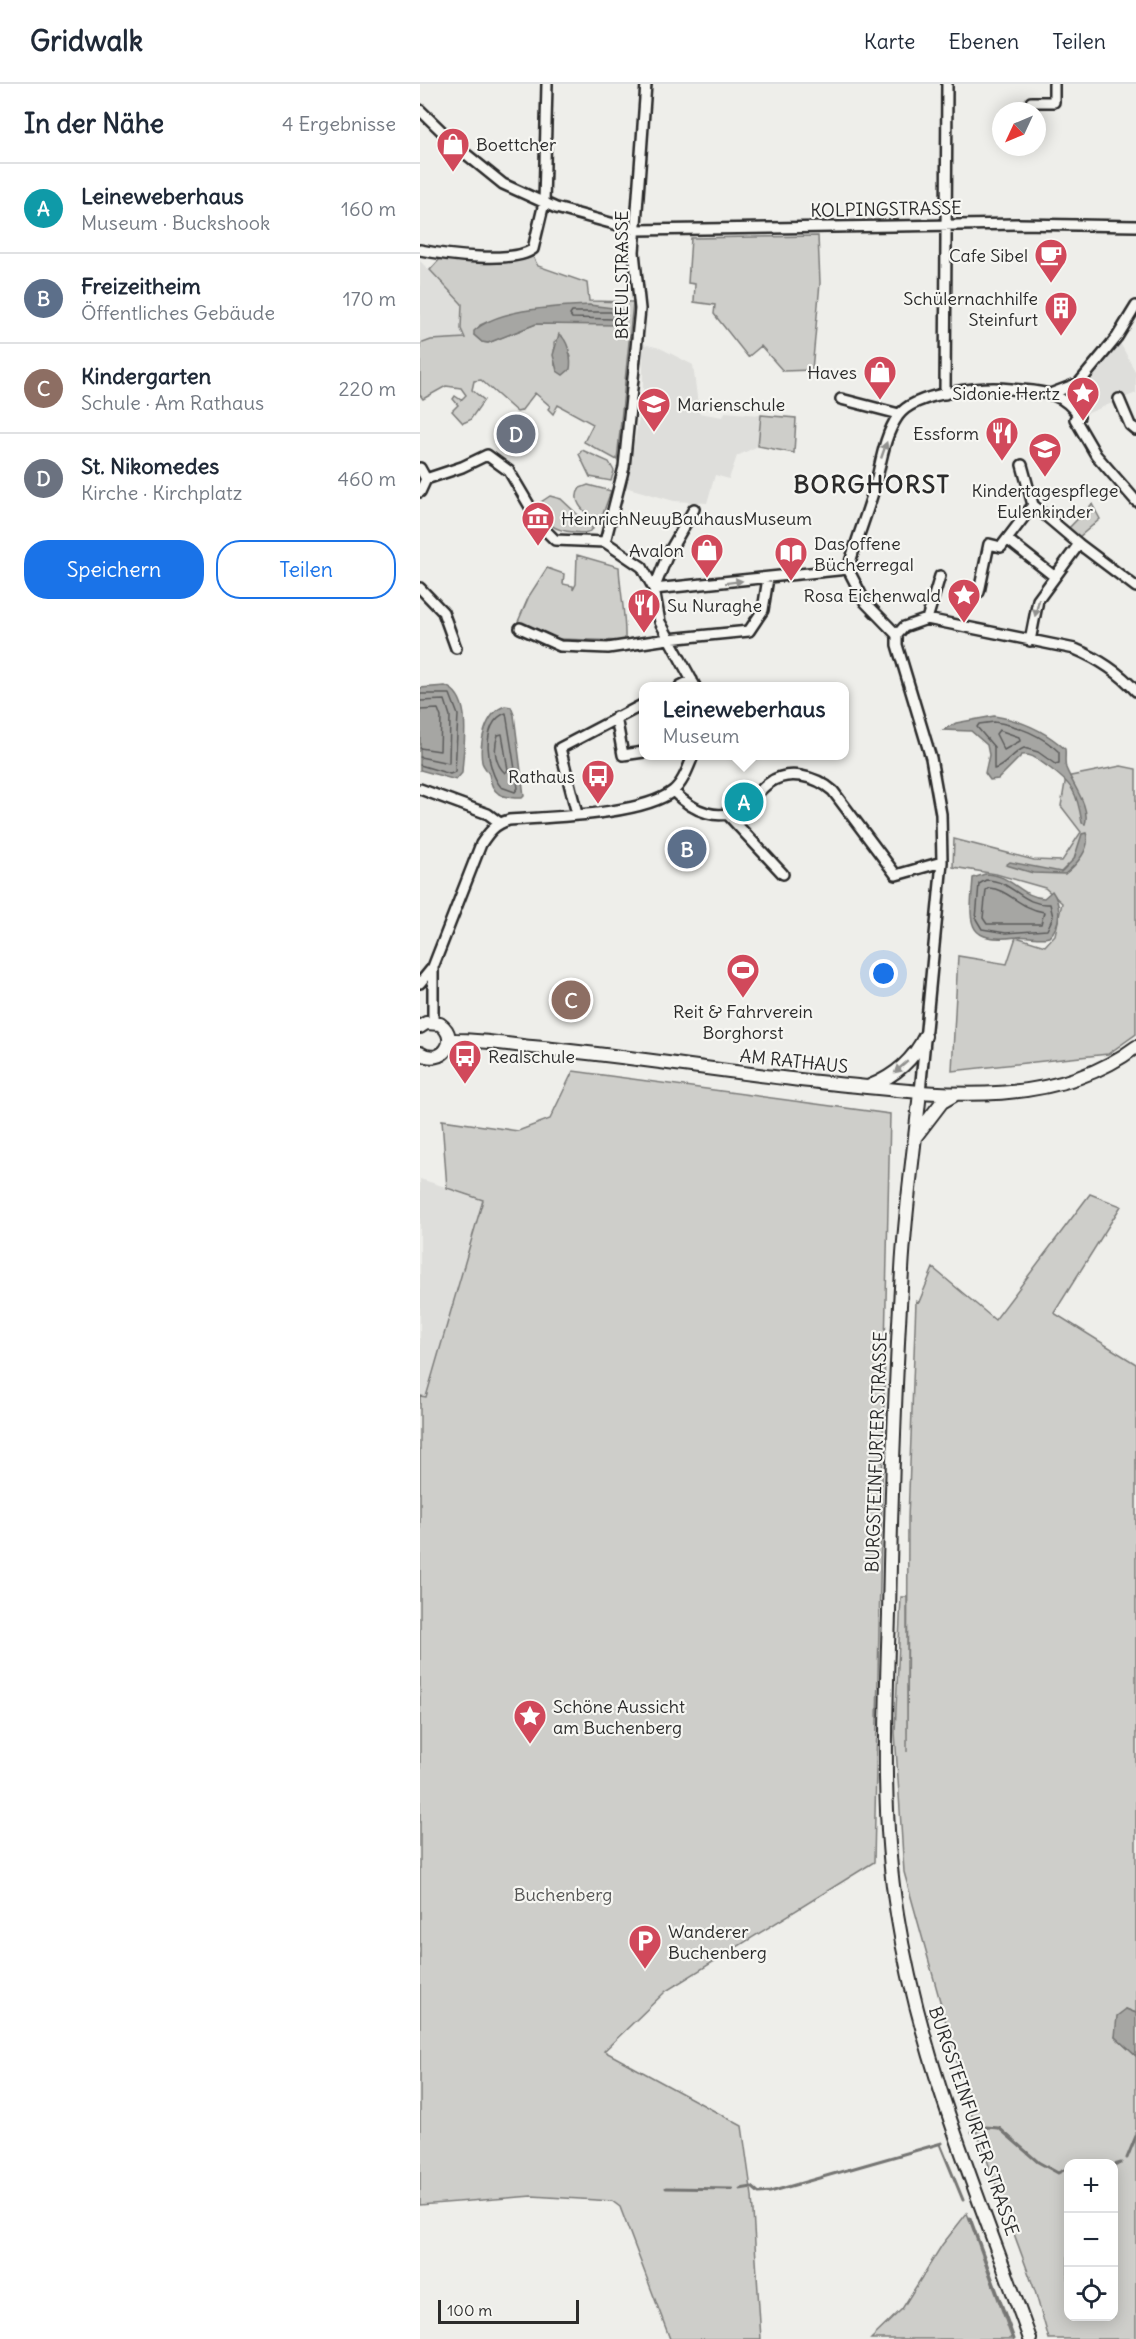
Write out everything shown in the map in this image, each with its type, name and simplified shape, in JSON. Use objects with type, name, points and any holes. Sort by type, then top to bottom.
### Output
[{"type":"main road","points":[[420,1027],[433,1022],[445,1028],[450,1040],[445,1053],[439,1056],[426,1057],[420,1053]]},
{"type":"main road","points":[[867,1087],[886,1079],[901,1069],[925,1036]]},
{"type":"main road","name":"AM RATHAUS","points":[[450,1040],[569,1050],[867,1087],[954,1095],[1018,1090],[1075,1078],[1101,1067],[1136,1047]]},
{"type":"main road","name":"BURGSTEINFURTER STRASSE","points":[[920,1092],[902,1266],[893,1440],[885,1765],[888,1840],[896,1913],[923,2033],[948,2111],[1030,2339]]},
{"type":"main road","points":[[916,1137],[942,1102],[954,1095]]},
{"type":"street","points":[[420,250],[452,255],[504,256],[527,253],[537,241],[544,203],[547,84]]},
{"type":"street","name":"BREULSTRASSE","points":[[605,542],[624,467],[640,309],[634,252],[646,84]]},
{"type":"street","points":[[945,394],[948,225],[947,84]]},
{"type":"street","points":[[1046,102],[1054,102],[1054,84]]},
{"type":"street","name":"KOLPINGSTRASSE","points":[[420,110],[484,171],[503,184],[544,203],[636,230],[948,225],[1136,226]]},
{"type":"street","points":[[1050,394],[1079,383],[1117,336],[1136,306]]},
{"type":"street","points":[[1136,501],[1096,455],[1065,399],[1050,394],[1001,388],[945,394],[920,402],[899,414],[881,456],[874,488],[849,569],[865,602],[897,635],[904,627],[927,618],[1075,649],[1095,657],[1123,677],[1136,691]]},
{"type":"street","points":[[841,399],[899,414]]},
{"type":"street","points":[[1119,399],[1130,424],[1136,430]]},
{"type":"street","points":[[420,492],[426,479],[462,467],[487,454],[509,471],[542,527],[555,540],[605,542],[642,567],[654,589],[660,622],[693,682]]},
{"type":"street","points":[[1022,465],[1033,505],[1079,544],[1136,587]]},
{"type":"street","points":[[420,468],[426,479]]},
{"type":"street","points":[[979,592],[989,544],[1000,547],[1033,505]]},
{"type":"street","points":[[654,589],[668,554],[694,509]]},
{"type":"street","points":[[1007,540],[1054,577]]},
{"type":"street","points":[[1030,641],[1038,600],[1079,544]]},
{"type":"street","points":[[654,589],[849,569]]},
{"type":"street","points":[[927,618],[940,576]]},
{"type":"street","points":[[520,628],[560,646],[608,648],[749,631],[763,610],[768,578]]},
{"type":"street","points":[[420,588],[443,612],[456,648]]},
{"type":"street","name":"BURGSTEINFURTER STRASSE","points":[[897,635],[897,645],[931,758],[941,814],[942,862],[920,1092]]},
{"type":"street","points":[[577,814],[560,748],[639,707]]},
{"type":"street","points":[[616,717],[624,755],[639,753]]},
{"type":"street","points":[[433,1022],[434,967],[481,844],[489,831],[500,823],[658,801],[684,778],[691,760]]},
{"type":"street","points":[[728,815],[747,805],[768,783],[785,776],[805,777],[820,781],[833,791],[896,875],[942,862]]},
{"type":"street","points":[[420,790],[488,814],[500,823]]},
{"type":"street","points":[[672,791],[693,809],[728,815],[783,874]]},
{"type":"street","points":[[420,983],[434,967]]},
{"type":"shaded area","points":[[420,261],[462,304],[461,329],[466,338],[431,340],[420,344]]},
{"type":"shaded area","points":[[1117,337],[1136,373],[1136,393],[1079,417],[1050,394],[1071,389]]},
{"type":"shaded area","points":[[643,344],[660,348],[693,365],[699,413],[723,417],[725,412],[761,415],[758,446],[737,456],[729,479],[715,475],[707,503],[674,501],[625,487],[643,399]]},
{"type":"shaded area","points":[[420,1179],[484,1199],[426,1398],[420,1396]]},
{"type":"green space","points":[[818,236],[820,283],[812,370],[783,371],[761,346],[748,357],[714,314],[715,305],[694,302],[695,284],[688,283],[691,238]]},
{"type":"green space","points":[[532,255],[538,266],[587,283],[589,301],[633,302],[617,460],[584,442],[593,424],[558,405],[553,414],[548,409],[550,406],[535,393],[521,411],[517,412],[481,380],[474,381],[472,390],[484,400],[470,420],[463,423],[452,411],[458,405],[453,399],[455,396],[461,400],[466,395],[461,388],[446,386],[423,399],[420,395],[420,344],[431,340],[465,338],[461,329],[462,304],[430,270],[440,259],[510,260]],"holes":[[[543,309],[625,312],[621,323],[536,324],[488,343],[482,342],[474,335],[480,325]],[[562,336],[571,357],[555,365],[554,342]]]},
{"type":"green space","points":[[761,415],[796,418],[794,453],[758,446]]},
{"type":"green space","points":[[582,450],[609,462],[614,471],[611,481],[590,477],[579,454]]},
{"type":"green space","points":[[588,485],[611,491],[599,525],[582,508],[577,499],[580,488]]},
{"type":"green space","points":[[550,496],[561,499],[593,529],[580,533],[560,530],[551,525],[538,504]]},
{"type":"green space","points":[[1092,504],[1100,519],[1079,537],[1068,529]]},
{"type":"green space","points":[[577,555],[619,567],[625,641],[559,639],[557,643],[517,624],[529,596],[547,568],[564,574],[563,584],[573,586],[573,590],[576,584]]},
{"type":"green space","points":[[1121,766],[1136,769],[1136,1034],[1108,1054],[952,1071],[958,956],[1007,964],[1016,937],[1045,946],[1055,935],[1062,903],[1045,888],[996,874],[953,867],[954,839],[1034,860],[1062,861],[1081,832],[1061,806],[1066,777]]},
{"type":"green space","name":"Buchenberg","points":[[573,1071],[890,1114],[874,1862],[666,1991],[604,2051],[742,2126],[752,2196],[761,2339],[670,2339],[620,2207],[612,2201],[532,2196],[420,2205],[420,1396],[426,1397],[483,1200],[447,1188],[442,1120],[518,1131],[550,1119]]},
{"type":"green space","points":[[1090,1194],[1121,1206],[1054,1313],[1136,1364],[1136,2013],[1126,2009],[1115,2037],[1136,2056],[1136,2339],[1049,2339],[1035,2291],[976,2130],[904,1872],[895,1732],[901,1597],[907,1597],[907,1752],[908,1519],[916,1301],[919,1302],[933,1268],[995,1320]]},
{"type":"green space","points":[[967,2213],[1012,2339],[871,2339],[902,2309],[942,2245]]},
{"type":"water","points":[[589,305],[621,309],[625,312],[618,325],[536,324],[488,343],[482,342],[474,335],[474,331],[485,323],[513,313]]},
{"type":"water","points":[[559,334],[569,349],[570,359],[570,369],[563,375],[557,371],[553,355]]},
{"type":"water","points":[[445,686],[460,700],[465,724],[462,773],[456,780],[420,770],[420,688]]},
{"type":"water","points":[[505,706],[511,707],[514,715],[524,796],[522,798],[507,797],[496,792],[482,762],[483,738],[488,722],[498,710]]},
{"type":"water","points":[[994,716],[1032,727],[1065,749],[1066,768],[1083,803],[1085,824],[1082,823],[1076,796],[1068,784],[1038,760],[1029,755],[1022,755],[998,779],[990,780],[985,773],[989,755],[987,745],[971,731],[943,730],[956,723]]},
{"type":"water","points":[[1086,833],[1085,850],[1065,874],[1033,873],[1006,865],[1010,862],[1061,872],[1074,859],[1082,834]]},
{"type":"water","points":[[985,874],[1009,881],[1036,897],[1044,898],[1052,891],[1059,915],[1056,927],[1049,937],[999,938],[987,937],[979,933],[971,917],[973,878]]},
{"type":"water","points":[[1126,2009],[1136,2013],[1136,2056],[1115,2037],[1117,2016]]},
{"type":"waterway","points":[[972,2132],[986,2127],[999,2128],[1038,2162],[1058,2173],[1064,2170]]},
{"type":"waterway","points":[[1127,2158],[1136,2136]]},
{"type":"waterway","points":[[740,2189],[752,2187],[759,2193],[770,2192],[942,2143]]},
{"type":"waterway","points":[[940,2144],[963,2200]]},
{"type":"waterway","points":[[666,2188],[732,2189]]},
{"type":"waterway","points":[[970,2218],[1014,2339]]},
{"type":"place","name":"Boettcher","points":[[453,173]]},
{"type":"place","name":"Cafe Sibel","points":[[1051,284]]},
{"type":"place","name":"Schülernachhilfe Steinfurt","points":[[1061,337]]},
{"type":"place","name":"Haves","points":[[880,401]]},
{"type":"place","name":"Sidonie Hertz","points":[[1083,422]]},
{"type":"place","name":"Marienschule","points":[[654,433]]},
{"type":"place","name":"St. Nikomedes","points":[[516,434]]},
{"type":"place","name":"Essform","points":[[1002,462]]},
{"type":"place","name":"Kindertagespflege Eulenkinder","points":[[1045,478]]},
{"type":"place","name":"HeinrichNeuyBauhausMuseum","points":[[538,547]]},
{"type":"place","name":"Avalon","points":[[707,579]]},
{"type":"place","name":"Das offene Bücherregal","points":[[791,582]]},
{"type":"place","name":"Rosa Eichenwald","points":[[964,624]]},
{"type":"place","name":"Su Nuraghe","points":[[644,634]]},
{"type":"place","name":"Leineweberhaus","points":[[744,802]]},
{"type":"place","name":"Rathaus","points":[[598,805]]},
{"type":"place","name":"Freizeitheim","points":[[687,849]]},
{"type":"place","name":"Reit & Fahrverein Borghorst","points":[[743,999]]},
{"type":"place","name":"Kindergarten","points":[[571,1000]]},
{"type":"place","name":"Realschule","points":[[465,1085]]},
{"type":"place","name":"Schöne Aussicht am Buchenberg","points":[[530,1745]]},
{"type":"place","name":"Wanderer Buchenberg","points":[[645,1970]]},
{"type":"district","name":"BORGHORST","points":[[872,484]]}]
